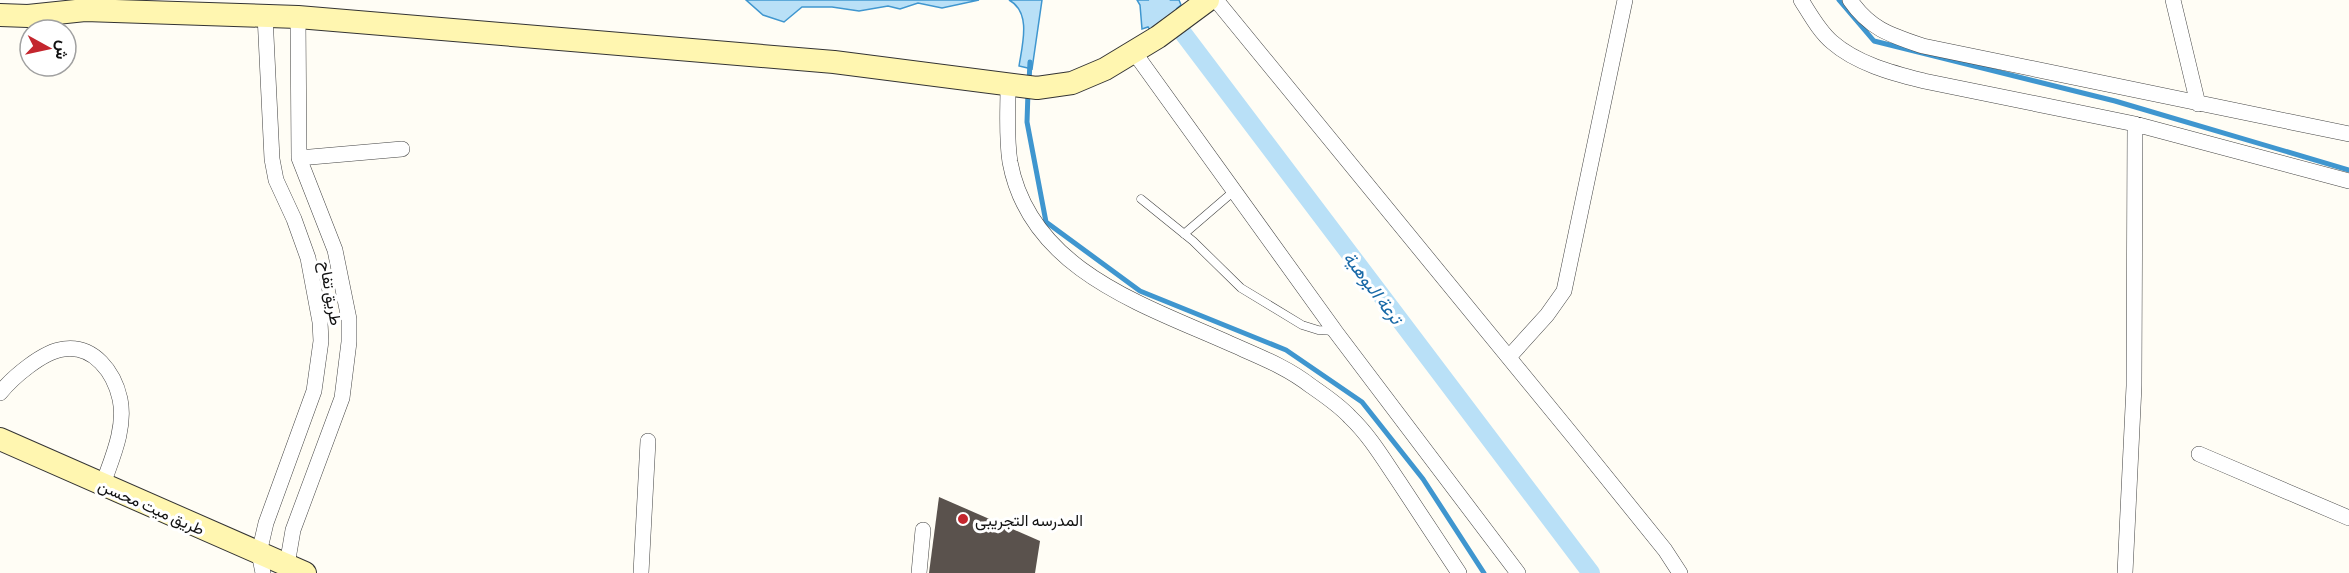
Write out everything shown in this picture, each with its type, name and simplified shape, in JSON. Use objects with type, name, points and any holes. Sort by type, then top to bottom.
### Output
[{"type":"street","points":[[49,0],[85,10]]},
{"type":"street","points":[[1216,0],[1509,357],[1665,550],[1680,573]]},
{"type":"street","points":[[1509,357],[1547,315],[1564,291],[1625,0]]},
{"type":"street","points":[[1801,0],[1831,42],[1876,66],[1924,81],[2135,124],[2349,181]]},
{"type":"street","points":[[1850,0],[1861,15],[1875,27],[1923,45],[2349,134]]},
{"type":"street","points":[[2173,0],[2198,104]]},
{"type":"street","points":[[0,15],[28,16],[85,10],[298,17],[834,62],[1021,87],[1072,83],[1087,78],[1158,37],[1200,6]]},
{"type":"street","name":"طريق تفاح","points":[[261,563],[275,496],[314,391],[321,341],[320,322],[308,258],[294,219],[276,180],[272,159],[265,15]]},
{"type":"street","name":"طريق تفاح","points":[[294,570],[293,530],[342,398],[350,342],[335,250],[299,158],[298,17]]},
{"type":"street","points":[[1134,52],[1335,331],[1518,573]]},
{"type":"street","points":[[1021,87],[1007,140],[1011,164],[1018,192],[1029,215],[1048,242],[1097,282],[1277,365],[1310,385],[1350,417],[1373,443],[1459,573]]},
{"type":"street","points":[[2125,573],[2134,386],[2135,124]]},
{"type":"street","points":[[299,158],[402,149]]},
{"type":"street","points":[[0,393],[40,358],[63,349],[86,351],[107,366],[120,399],[121,428],[103,484]]},
{"type":"street","name":"طريق ميت محسن","points":[[0,439],[103,484],[261,563],[294,570]]},
{"type":"street","points":[[640,573],[648,441]]},
{"type":"street","points":[[2199,454],[2349,518]]},
{"type":"street","points":[[919,573],[923,530]]},
{"type":"lane","points":[[1184,234],[1234,191]]},
{"type":"lane","points":[[1141,199],[1184,234],[1232,281],[1250,294],[1302,325],[1318,330],[1335,331]]},
{"type":"water","points":[[746,0],[979,0],[942,8],[918,3],[900,9],[888,6],[859,11],[832,7],[802,7],[784,22],[763,15]]},
{"type":"water","points":[[1009,0],[1042,0],[1032,69],[1019,66],[1023,21],[1016,5]]},
{"type":"water","points":[[1137,0],[1179,0],[1181,5],[1150,30],[1148,27],[1142,29],[1140,5]]},
{"type":"building","name":"المدرسه التجريبى","points":[[939,497],[1040,541],[1035,573],[929,573]]},
{"type":"waterway","name":"ترعة البوهية","points":[[1158,0],[1591,573]]},
{"type":"waterway","points":[[1839,0],[1874,41],[2115,101],[2349,170]]},
{"type":"waterway","points":[[1029,82],[1030,62]]},
{"type":"waterway","points":[[1028,92],[1027,122],[1046,222],[1140,291],[1286,350],[1362,402],[1423,479],[1484,573]]},
{"type":"place","name":"المدرسه التجريبى","points":[[963,519]]}]
